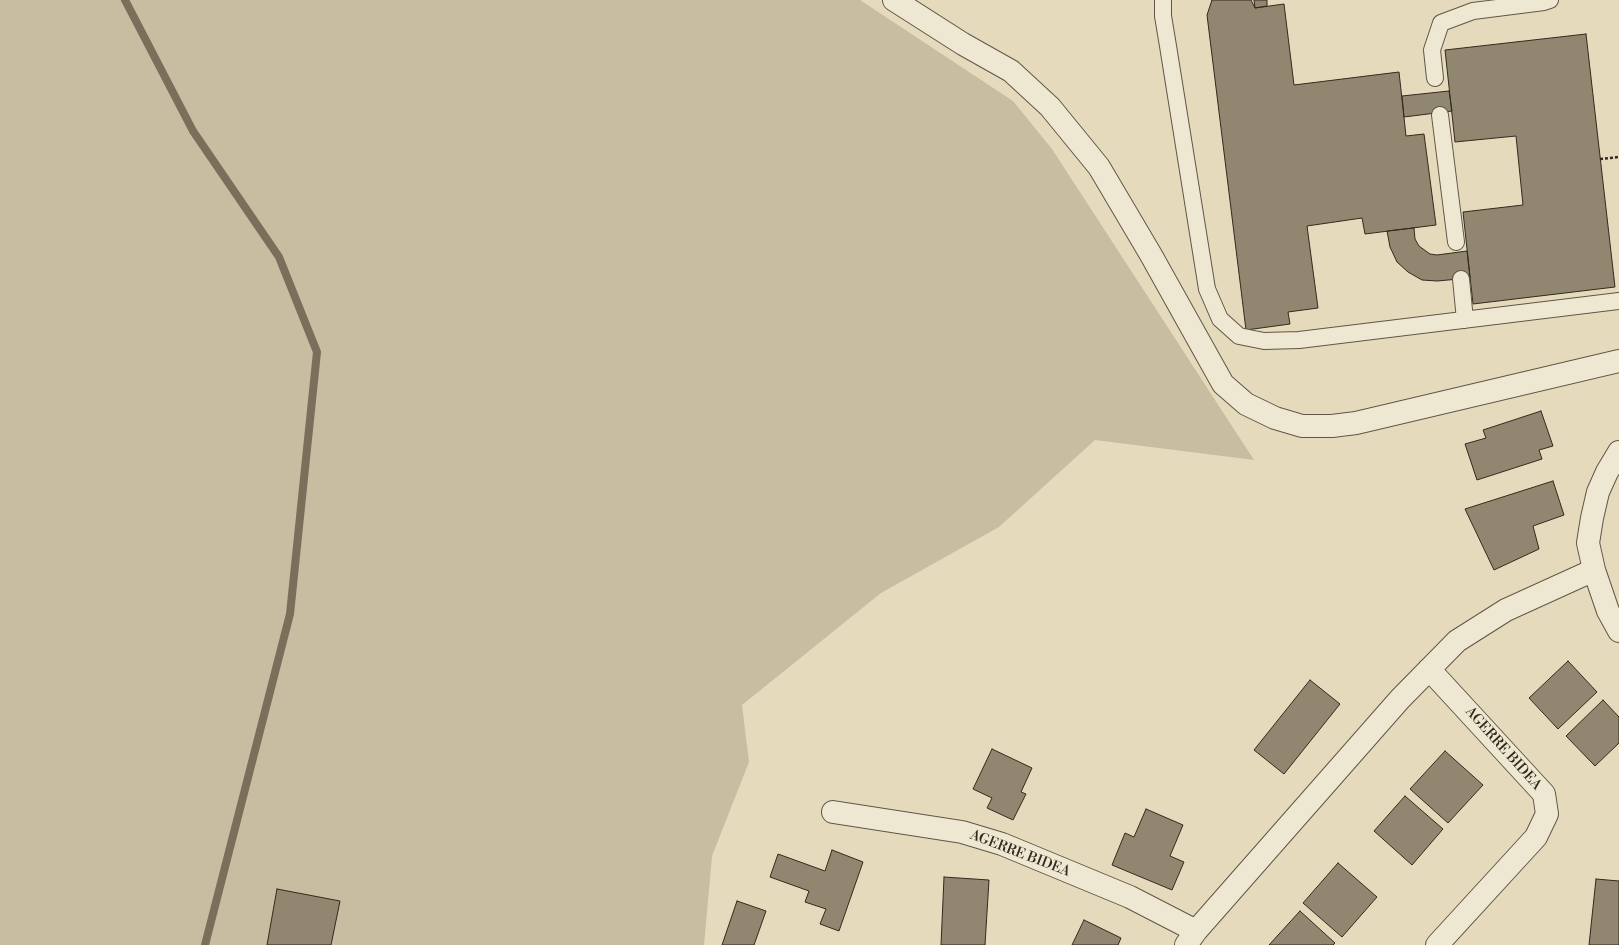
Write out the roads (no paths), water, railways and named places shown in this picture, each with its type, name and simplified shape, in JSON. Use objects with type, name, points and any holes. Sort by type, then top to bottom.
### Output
[{"type":"street","points":[[894,0],[964,44],[1011,71],[1050,107],[1099,167],[1151,255],[1223,384],[1246,404],[1275,418],[1302,426],[1332,426],[1356,423],[1619,361]]},
{"type":"street","points":[[1619,452],[1607,472],[1598,492],[1588,543],[1594,570],[1608,611],[1619,631]]},
{"type":"street","name":"AGERRE BIDEA","points":[[833,812],[962,832],[1002,844],[1130,897],[1192,940],[1400,699],[1457,641],[1506,610],[1594,570]]},
{"type":"street","name":"AGERRE BIDEA","points":[[1429,669],[1544,794],[1547,814],[1536,837],[1437,945]]},
{"type":"lane","points":[[1164,0],[1163,16],[1208,289],[1220,320],[1240,336],[1264,341],[1299,340],[1619,301]]},
{"type":"lane","points":[[1435,78],[1432,50],[1441,23],[1473,11],[1550,0]]},
{"type":"lane","points":[[1440,115],[1456,242]]},
{"type":"lane","points":[[1461,279],[1465,320]]},
{"type":"waterway","points":[[125,0],[193,131],[279,257],[317,352],[290,614],[205,945]]}]
